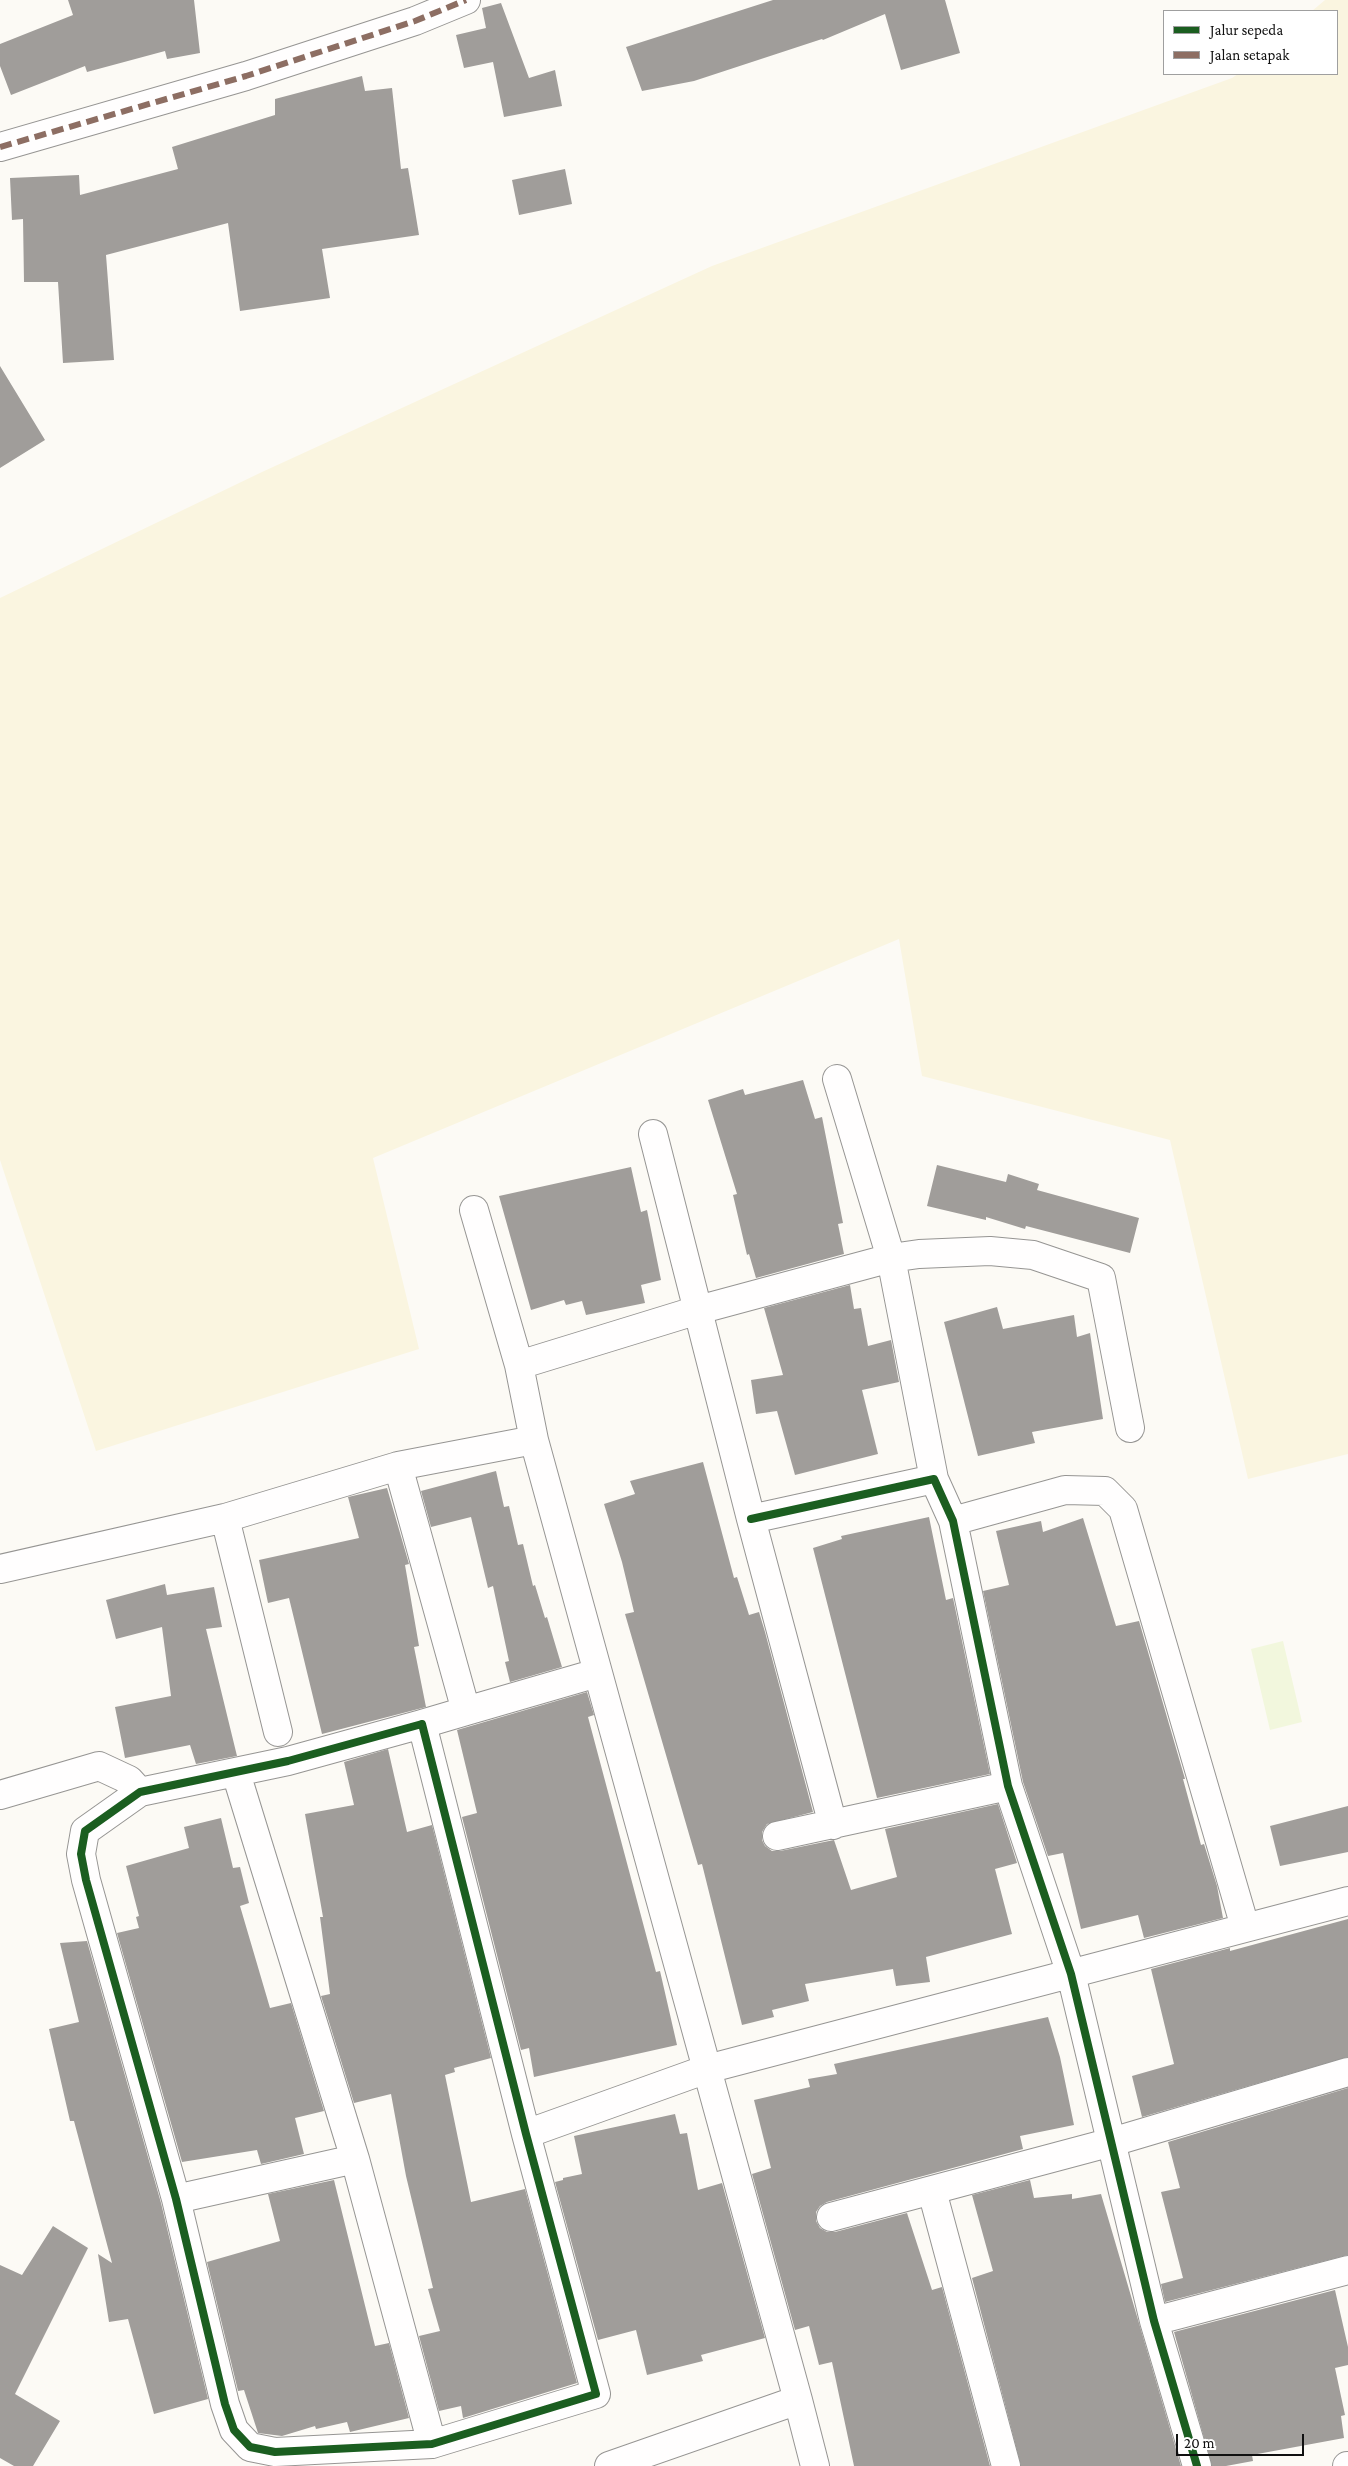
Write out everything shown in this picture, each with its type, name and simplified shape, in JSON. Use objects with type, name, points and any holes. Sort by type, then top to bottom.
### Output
[{"type":"street","points":[[0,147],[246,76],[415,21],[466,0]]},
{"type":"street","points":[[838,1079],[891,1258],[934,1479],[953,1521],[1008,1786],[1071,1974],[1154,2320],[1198,2466]]},
{"type":"street","points":[[653,1134],[751,1519],[834,1825]]},
{"type":"street","points":[[474,1210],[520,1365],[534,1440],[798,2400],[814,2466]]},
{"type":"street","points":[[520,1365],[698,1310],[891,1258],[919,1254],[990,1251],[1033,1255],[1101,1278],[1130,1428]]},
{"type":"street","points":[[0,1569],[225,1518],[398,1466],[534,1440]]},
{"type":"street","points":[[398,1466],[466,1711]]},
{"type":"street","points":[[751,1519],[934,1479]]},
{"type":"street","points":[[953,1521],[1065,1490],[1106,1491],[1123,1509],[1245,1927]]},
{"type":"street","points":[[225,1518],[278,1732]]},
{"type":"street","points":[[422,1724],[526,2134],[596,2394],[432,2444],[275,2452],[250,2448],[234,2430],[225,2404],[176,2199],[88,1890],[81,1854],[85,1831],[140,1792],[236,1773],[350,1745],[466,1711],[597,1673]]},
{"type":"street","points":[[0,1795],[99,1766],[129,1780],[140,1792]]},
{"type":"street","points":[[236,1773],[355,2159],[432,2444]]},
{"type":"street","points":[[777,1836],[1008,1786]]},
{"type":"street","points":[[526,2134],[707,2069],[1348,1901]]},
{"type":"street","points":[[831,2217],[932,2192],[1112,2142],[1348,2072]]},
{"type":"street","points":[[176,2199],[355,2159]]},
{"type":"street","points":[[932,2192],[1006,2466]]},
{"type":"street","points":[[1154,2320],[1348,2270]]},
{"type":"street","points":[[609,2466],[798,2400]]},
{"type":"shaded area","points":[[1325,0],[1348,0],[1348,1454],[1248,1479],[1170,1140],[922,1076],[899,939],[373,1158],[419,1349],[96,1451],[0,1160],[0,598],[262,472],[712,266],[1236,75],[1338,75],[1338,10],[1313,10]]},
{"type":"green space","points":[[1283,1641],[1302,1722],[1270,1730],[1251,1649]]},
{"type":"building","points":[[68,0],[194,0],[200,53],[167,59],[165,51],[87,72],[85,66],[11,95],[0,66],[0,44],[73,15]]},
{"type":"building","points":[[773,0],[945,0],[960,53],[901,70],[885,14],[823,40],[694,81],[642,91],[626,47]]},
{"type":"building","points":[[501,3],[529,78],[555,70],[562,106],[504,117],[493,62],[464,68],[456,35],[486,28],[482,8]]},
{"type":"building","points":[[362,76],[365,91],[392,88],[401,169],[408,168],[419,235],[322,249],[330,298],[240,311],[228,223],[106,255],[114,360],[63,363],[58,282],[24,282],[23,219],[12,220],[10,178],[79,175],[80,195],[178,169],[172,147],[275,115],[275,99]]},
{"type":"building","points":[[565,169],[572,204],[519,215],[512,180]]},
{"type":"building","points":[[0,366],[45,440],[0,468]]},
{"type":"building","points":[[803,1080],[815,1119],[822,1117],[843,1223],[838,1224],[844,1254],[756,1278],[749,1254],[747,1255],[733,1195],[737,1194],[708,1100],[743,1089],[745,1095]]},
{"type":"building","points":[[937,1165],[1006,1182],[1008,1174],[1039,1184],[1037,1190],[1139,1218],[1130,1253],[1026,1226],[1025,1229],[986,1217],[986,1220],[927,1206]]},
{"type":"building","points":[[631,1167],[641,1212],[647,1210],[661,1280],[641,1285],[645,1303],[586,1315],[582,1301],[566,1305],[564,1300],[531,1310],[499,1196]]},
{"type":"building","points":[[850,1285],[854,1309],[861,1308],[868,1346],[891,1340],[899,1382],[862,1390],[878,1454],[795,1475],[777,1411],[756,1414],[751,1380],[783,1375],[764,1308]]},
{"type":"building","points":[[997,1307],[1003,1329],[1074,1315],[1077,1337],[1090,1333],[1103,1419],[1032,1432],[1035,1443],[978,1456],[944,1322]]},
{"type":"building","points":[[703,1462],[734,1578],[737,1577],[749,1615],[759,1612],[813,1812],[767,1824],[762,1832],[762,1840],[765,1846],[772,1851],[780,1851],[834,1840],[851,1890],[897,1877],[885,1829],[998,1804],[1017,1863],[995,1869],[1012,1934],[926,1957],[930,1982],[896,1986],[893,1969],[805,1984],[809,2001],[772,2010],[774,2017],[742,2025],[702,1864],[698,1865],[625,1614],[634,1612],[622,1562],[604,1504],[635,1494],[630,1481]]},
{"type":"building","points":[[496,1471],[504,1507],[509,1506],[518,1545],[523,1544],[533,1586],[535,1585],[545,1618],[547,1617],[562,1667],[510,1682],[505,1662],[509,1661],[493,1586],[488,1588],[471,1517],[431,1527],[421,1491]]},
{"type":"building","points":[[387,1488],[409,1564],[405,1565],[419,1646],[414,1647],[426,1707],[322,1734],[289,1598],[268,1603],[259,1560],[359,1538],[348,1497]]},
{"type":"building","points":[[929,1517],[946,1600],[953,1598],[990,1774],[877,1798],[813,1548],[842,1539],[841,1536]]},
{"type":"building","points":[[1083,1518],[1116,1626],[1139,1621],[1185,1779],[1183,1779],[1201,1845],[1204,1844],[1217,1886],[1223,1918],[1144,1938],[1138,1915],[1081,1929],[1063,1853],[1048,1856],[1023,1782],[983,1591],[1009,1585],[996,1531],[1041,1521],[1043,1532]]},
{"type":"building","points":[[165,1584],[167,1595],[214,1587],[222,1627],[206,1629],[237,1756],[196,1764],[190,1745],[125,1758],[115,1707],[171,1696],[162,1627],[116,1639],[106,1600]]},
{"type":"building","points":[[587,1692],[594,1715],[588,1717],[656,1972],[660,1971],[677,2045],[534,2077],[529,2048],[521,2050],[462,1817],[477,1813],[457,1730]]},
{"type":"building","points":[[388,1749],[407,1832],[432,1825],[491,2058],[454,2068],[455,2072],[445,2075],[471,2202],[525,2189],[577,2383],[463,2418],[461,2406],[439,2411],[419,2336],[440,2331],[428,2289],[433,2288],[406,2176],[391,2094],[354,2103],[321,1996],[330,1994],[320,1917],[323,1917],[305,1814],[354,1805],[344,1762]]},
{"type":"building","points":[[1348,1806],[1348,1852],[1280,1866],[1270,1826]]},
{"type":"building","points":[[221,1818],[233,1868],[240,1867],[249,1903],[240,1906],[270,2008],[291,2003],[324,2111],[295,2118],[304,2154],[261,2164],[257,2150],[182,2162],[117,1933],[139,1928],[136,1917],[139,1916],[126,1866],[189,1848],[184,1827]]},
{"type":"building","points":[[1348,1919],[1348,2057],[1142,2117],[1132,2076],[1174,2064],[1151,1969],[1230,1948],[1230,1951]]},
{"type":"building","points":[[87,1941],[161,2203],[208,2399],[154,2414],[128,2319],[109,2322],[98,2254],[112,2263],[74,2121],[70,2121],[49,2029],[79,2022],[60,1943]]},
{"type":"building","points":[[1048,2017],[1060,2057],[1074,2125],[1020,2136],[1023,2149],[827,2202],[820,2206],[816,2212],[816,2221],[820,2228],[827,2232],[835,2232],[907,2213],[932,2290],[942,2287],[990,2466],[854,2466],[832,2362],[819,2365],[809,2326],[795,2330],[752,2174],[771,2168],[754,2100],[810,2087],[808,2079],[837,2074],[834,2064]]},
{"type":"building","points":[[1348,2088],[1348,2255],[1165,2302],[1161,2284],[1183,2278],[1161,2192],[1180,2188],[1168,2142]]},
{"type":"building","points":[[675,2114],[680,2134],[687,2133],[698,2190],[722,2183],[765,2338],[701,2355],[703,2361],[647,2375],[636,2330],[598,2340],[555,2182],[563,2180],[563,2178],[582,2174],[574,2136]]},
{"type":"building","points":[[334,2180],[375,2346],[389,2343],[409,2418],[350,2432],[347,2422],[316,2429],[315,2426],[282,2436],[258,2433],[244,2390],[238,2391],[207,2262],[280,2241],[268,2194]]},
{"type":"building","points":[[1030,2180],[1034,2198],[1072,2194],[1072,2199],[1101,2194],[1181,2466],[1021,2466],[972,2278],[993,2271],[972,2195]]},
{"type":"building","points":[[53,2226],[88,2248],[15,2394],[60,2421],[33,2466],[14,2466],[0,2458],[0,2265],[22,2275]]},
{"type":"building","points":[[1335,2290],[1348,2347],[1348,2365],[1335,2368],[1345,2415],[1341,2416],[1344,2438],[1252,2455],[1253,2461],[1226,2466],[1212,2466],[1174,2332]]},
{"type":"marked path","points":[[0,147],[246,76],[415,21],[466,0]]},
{"type":"cycle path","points":[[751,1519],[934,1479],[953,1521],[1008,1786],[1071,1974],[1154,2321],[1197,2466]]},
{"type":"cycle path","points":[[422,1724],[526,2134],[596,2394],[432,2444],[275,2452],[250,2447],[234,2430],[225,2404],[176,2199],[86,1880],[81,1854],[85,1831],[140,1792],[288,1761],[422,1724]]}]
